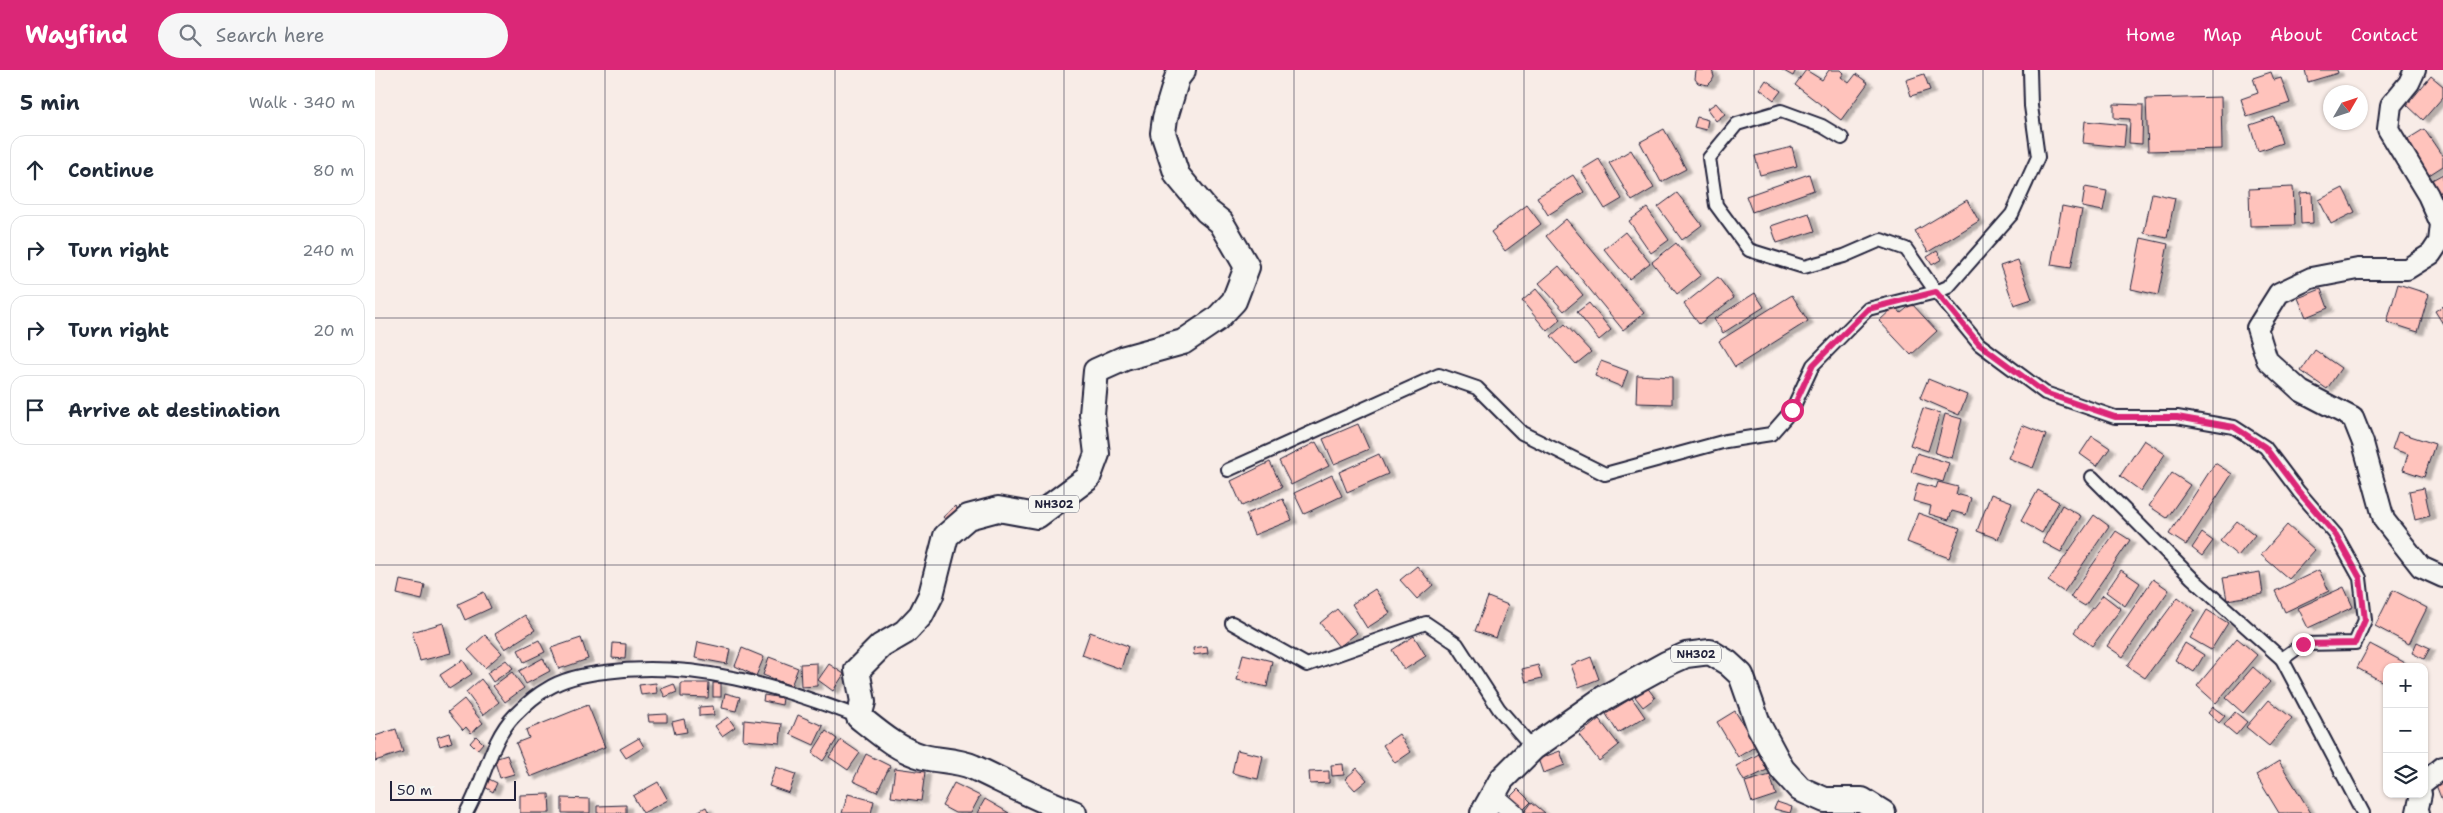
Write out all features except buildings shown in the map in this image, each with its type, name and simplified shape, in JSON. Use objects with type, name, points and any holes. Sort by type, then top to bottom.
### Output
[{"type":"highway","name":"NH302","points":[[859,717],[863,702],[857,670],[881,646],[905,632],[921,615],[931,595],[945,536],[968,517],[998,509],[1037,516],[1088,478],[1097,454],[1092,414],[1096,371],[1125,358],[1183,342],[1217,319],[1234,301],[1247,267],[1230,234],[1221,222],[1207,211],[1177,175],[1163,133],[1165,118],[1177,78],[1183,70]]},
{"type":"highway","name":"NH302","points":[[1488,804],[1502,779],[1533,748],[1604,698],[1686,655],[1710,652],[1728,663],[1741,675],[1759,726],[1783,769],[1800,789],[1825,800],[1862,800],[1883,813]]},
{"type":"highway","points":[[859,717],[903,749],[924,757],[971,766],[1046,802],[1075,813]]},
{"type":"main road","points":[[2415,70],[2409,84],[2391,105],[2388,129],[2428,195],[2441,224],[2439,242],[2431,254],[2407,269],[2358,269],[2311,278],[2279,293],[2257,328],[2267,360],[2301,391],[2353,418],[2363,443],[2384,520],[2421,568],[2443,578]]},
{"type":"main road","points":[[2428,779],[2443,767]]},
{"type":"main road","points":[[2419,813],[2417,812],[2420,798]]},
{"type":"street","points":[[1228,470],[1439,375],[1477,388],[1522,433],[1605,474],[1726,441],[1771,434],[1792,410],[1813,365],[1868,309],[1936,292],[1948,287],[2012,214],[2037,157],[2031,106],[2030,70]]},
{"type":"street","points":[[1842,138],[1822,126],[1781,111],[1737,124],[1709,158],[1716,205],[1749,250],[1804,266],[1844,256],[1881,240],[1906,250],[1936,292],[1979,344],[2045,393],[2115,417],[2177,417],[2234,427],[2265,447],[2299,492],[2336,535],[2360,578],[2365,620],[2355,643],[2303,644],[2282,659]]},
{"type":"street","points":[[2092,477],[2192,578],[2282,659],[2363,813]]},
{"type":"street","points":[[1232,623],[1307,665],[1426,623],[1457,644],[1499,709],[1533,748]]},
{"type":"street","points":[[466,813],[476,796],[497,740],[513,716],[547,688],[588,674],[662,668],[697,671],[775,687],[859,717]]},
{"type":"street","points":[[1488,804],[1514,813]]},
{"type":"route","points":[[1792,410],[1813,365],[1868,309],[1936,292],[1979,344],[2045,393],[2115,417],[2177,417],[2234,427],[2265,447],[2299,492],[2336,535],[2360,578],[2365,620],[2355,643],[2303,644]]}]
